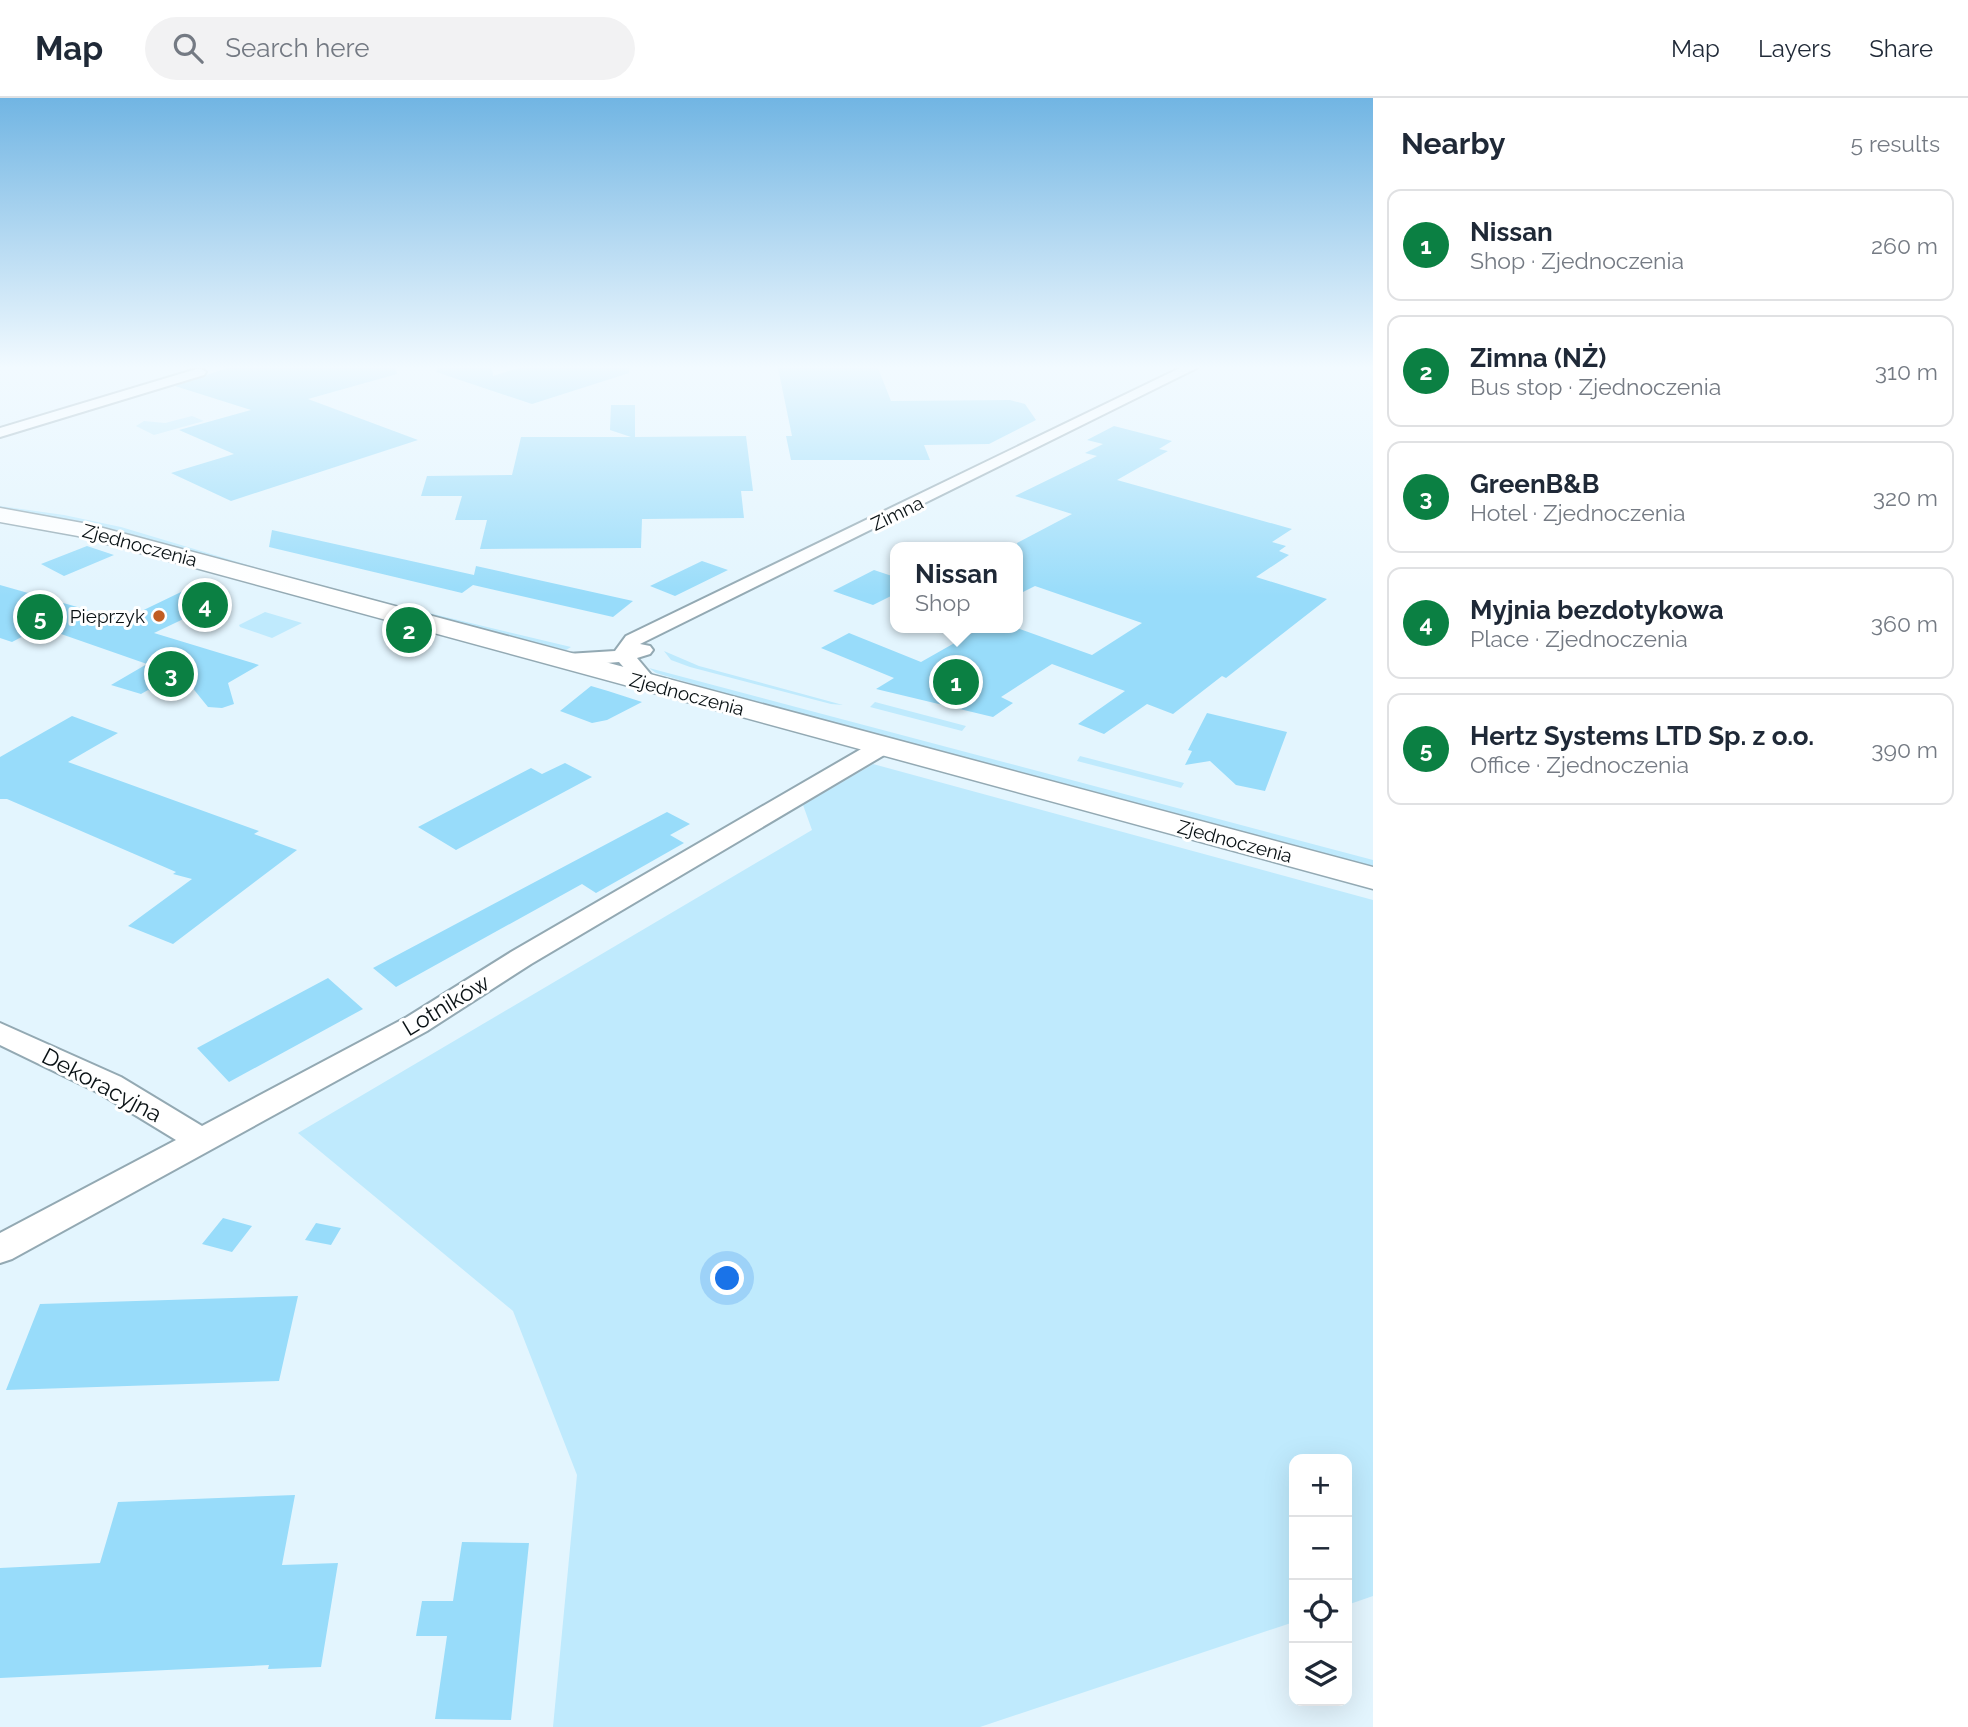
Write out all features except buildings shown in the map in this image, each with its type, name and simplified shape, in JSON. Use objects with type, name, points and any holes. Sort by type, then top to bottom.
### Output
[{"type":"main road","name":"Zjednoczenia","points":[[0,503],[58,510],[140,528],[1373,852]]},
{"type":"main road","name":"Zjednoczenia","points":[[0,515],[80,529],[1373,878]]},
{"type":"street","name":"Zimna","points":[[566,660],[626,656],[652,645],[678,620],[1036,444]]},
{"type":"street","points":[[626,656],[633,670],[648,683]]},
{"type":"street","name":"Lotników","points":[[0,1249],[417,1024],[521,958],[883,747]]},
{"type":"street","name":"Dekoracyjna","points":[[0,1033],[110,1085],[203,1141]]},
{"type":"shaded area","points":[[0,506],[121,527],[281,575],[0,510]]},
{"type":"shaded area","points":[[329,589],[571,647],[566,650],[406,611]]},
{"type":"shaded area","points":[[265,612],[302,623],[272,638],[240,627],[239,625]]},
{"type":"shaded area","points":[[664,651],[699,666],[843,705],[690,667],[671,660]]},
{"type":"shaded area","points":[[649,668],[1373,860],[1373,871],[860,734],[656,673]]},
{"type":"shaded area","points":[[875,702],[966,726],[962,731],[870,707]]},
{"type":"shaded area","points":[[1080,756],[1184,783],[1181,788],[1077,761]]},
{"type":"shaded area","points":[[873,764],[1373,900],[1373,1596],[1352,1603],[1352,1454],[1289,1454],[1289,1624],[980,1727],[553,1727],[577,1475],[513,1311],[298,1133],[812,830],[803,805]]},
{"type":"place","name":"Myjnia bezdotykowa","points":[[205,605]]},
{"type":"place","name":"Pieprzyk","points":[[159,616]]},
{"type":"place","name":"Hertz Systems LTD Sp. z o.o.","points":[[40,617]]},
{"type":"place","name":"Zimna (NŻ)","points":[[409,630]]},
{"type":"place","name":"GreenB&B","points":[[171,674]]},
{"type":"place","name":"Nissan","points":[[956,682]]}]
